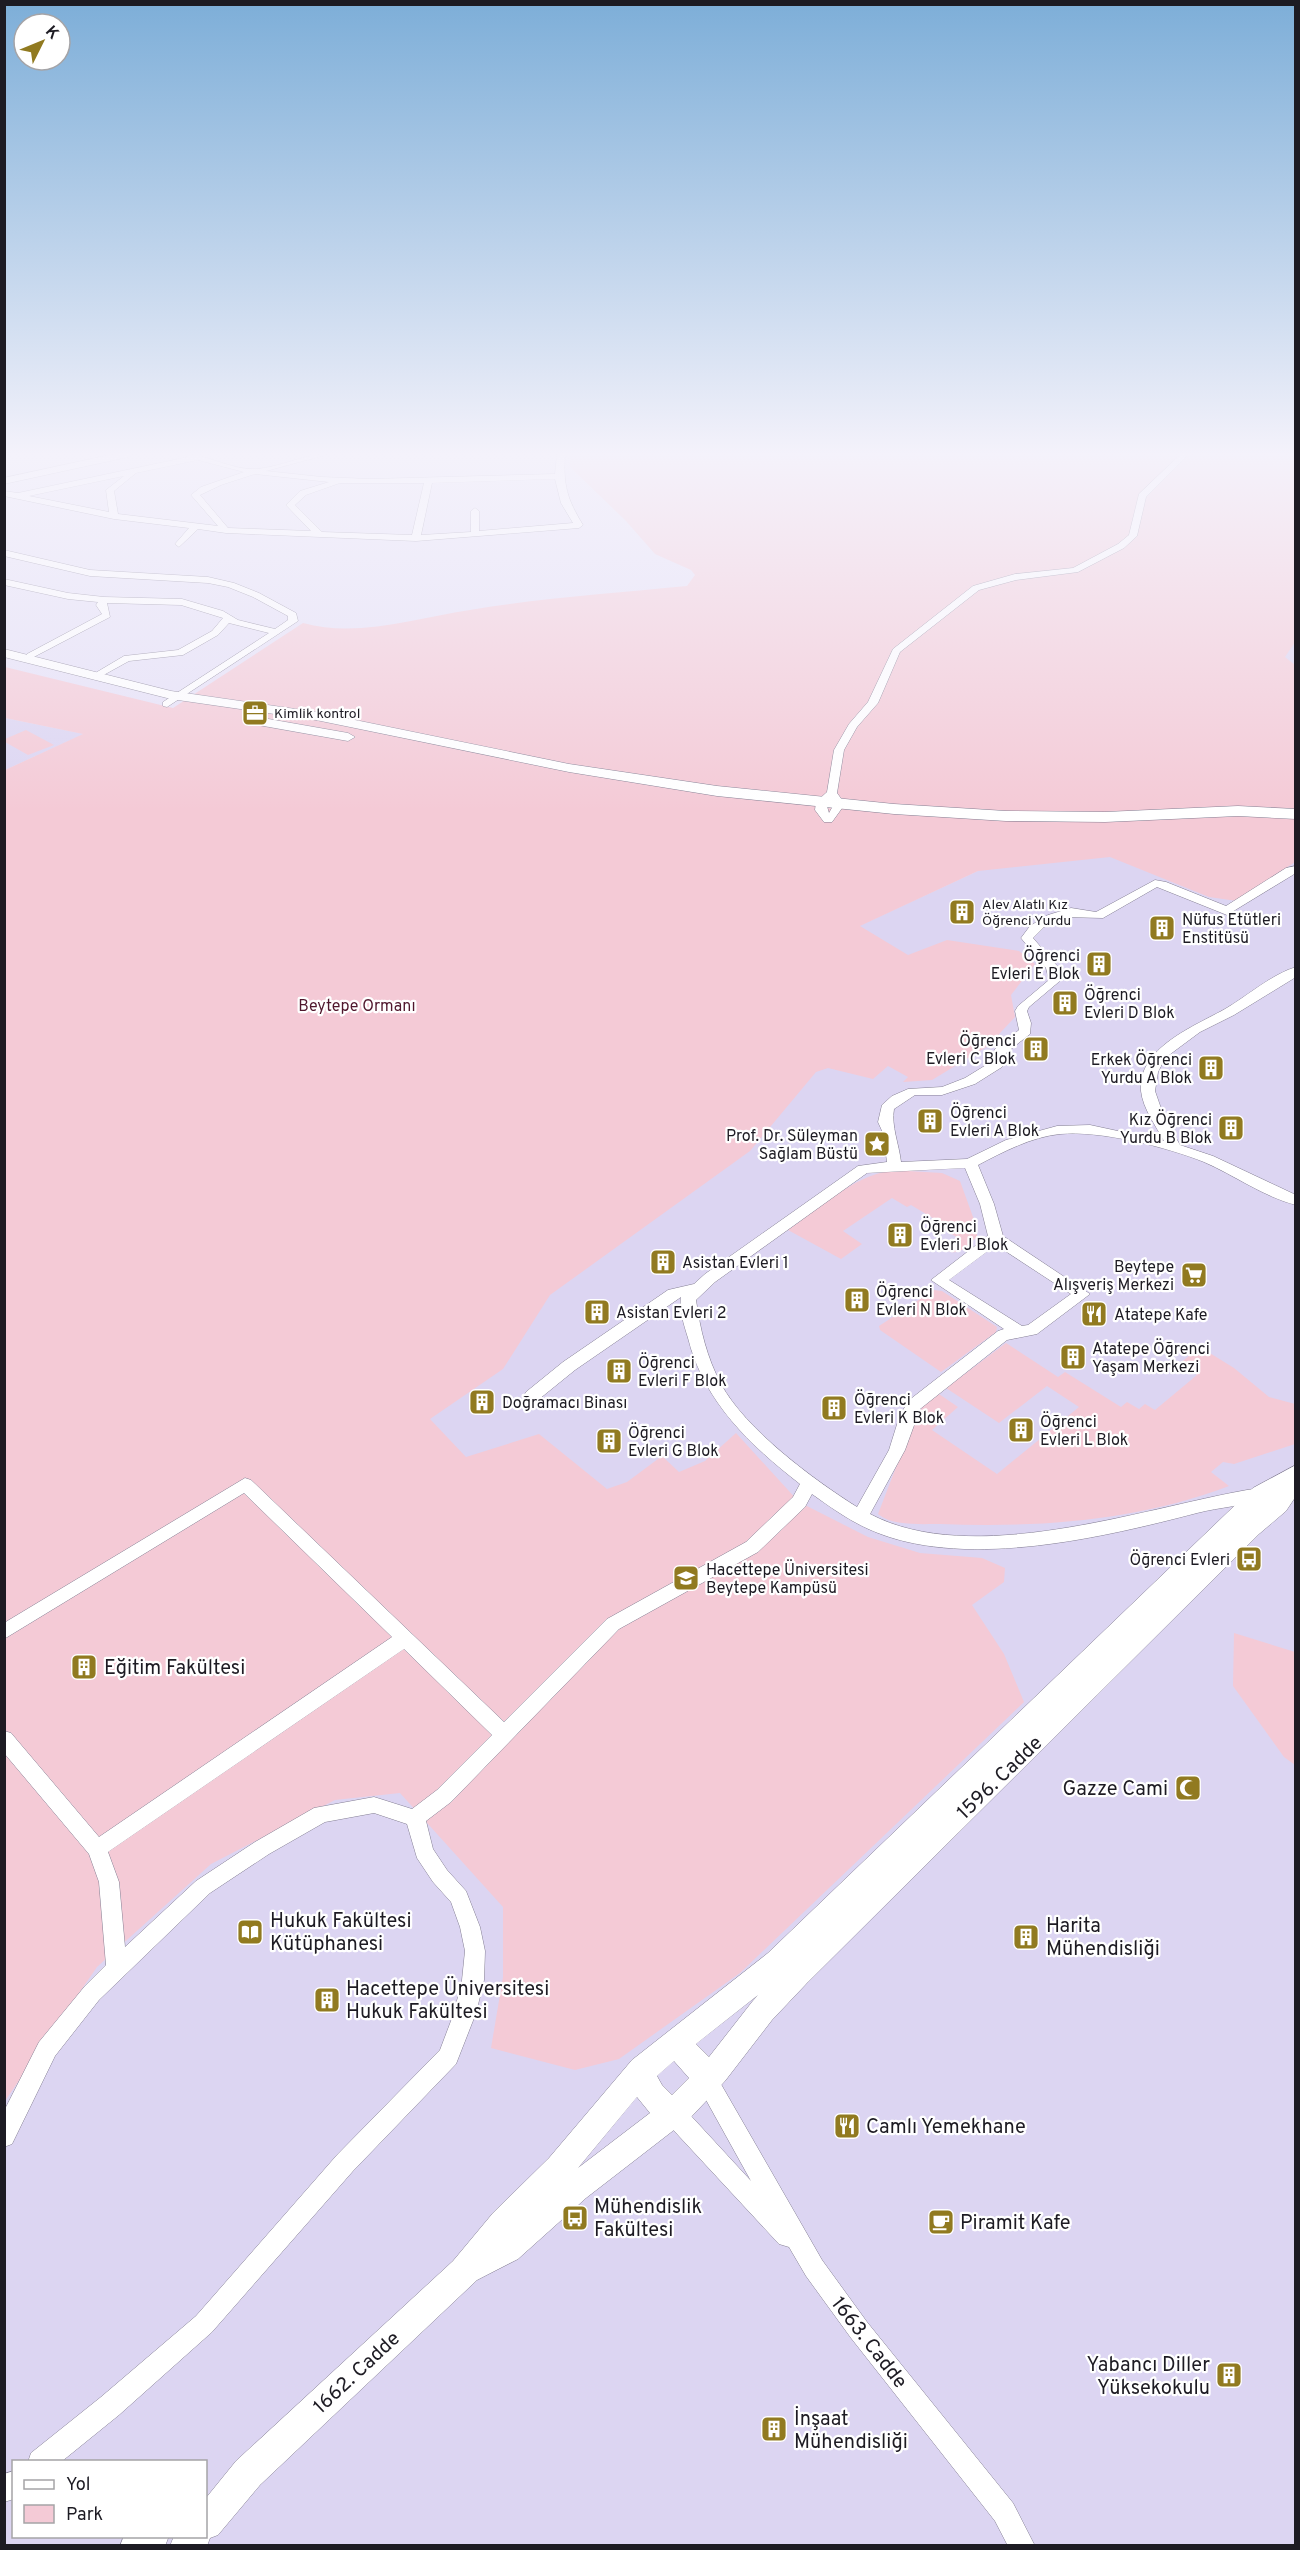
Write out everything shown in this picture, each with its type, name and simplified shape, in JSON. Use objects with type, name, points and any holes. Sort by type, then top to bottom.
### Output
[{"type":"main road","points":[[4,653],[173,700],[316,716],[568,768],[717,791],[988,823],[1088,824],[1226,819],[1296,822]]},
{"type":"main road","points":[[4,664],[302,729],[561,774],[830,804],[1006,816],[1105,817],[1238,811],[1296,814]]},
{"type":"main road","points":[[302,729],[294,721],[302,717],[316,716]]},
{"type":"street","points":[[4,591],[38,573]]},
{"type":"street","points":[[90,573],[184,577],[231,585],[293,615],[293,621],[173,700]]},
{"type":"street","points":[[830,804],[839,750],[853,726],[873,703],[896,651],[976,588],[1015,577],[1049,573]]},
{"type":"street","points":[[4,582],[69,596],[104,600],[182,602],[235,622],[277,632]]},
{"type":"street","points":[[30,656],[107,615],[102,608],[104,600]]},
{"type":"street","points":[[100,674],[127,658],[180,653],[215,633],[228,618]]},
{"type":"street","points":[[894,1166],[890,1132],[885,1122],[887,1108],[912,1090],[950,1090],[971,1080],[997,1064],[1000,1052],[1025,1032],[1021,1011],[1024,1004],[1050,987],[1055,980],[1052,967],[1028,938],[1033,929],[1067,912],[1089,916],[1099,915],[1155,884],[1162,884],[1227,911],[1290,870],[1296,869]]},
{"type":"street","points":[[1175,1148],[1157,1117],[1148,1091],[1151,1072],[1160,1056],[1195,1029],[1229,1012],[1296,971]]},
{"type":"street","points":[[1271,1496],[1211,1502],[1144,1520],[1068,1534],[940,1542],[887,1529],[860,1517],[788,1466],[732,1412],[705,1371],[691,1322],[688,1299],[696,1289],[763,1239],[863,1169],[970,1163],[1011,1143],[1057,1130],[1090,1129],[1175,1148],[1208,1159],[1295,1199]]},
{"type":"street","points":[[860,1517],[897,1450],[907,1418],[914,1405],[1003,1335],[1032,1330],[1082,1294],[996,1238],[987,1204],[970,1163]]},
{"type":"street","points":[[996,1238],[939,1280],[1019,1332]]},
{"type":"street","points":[[532,1396],[569,1366],[674,1294],[696,1289]]},
{"type":"street","name":"1596. Cadde","points":[[642,2070],[778,1962],[1296,1473]]},
{"type":"street","name":"1596. Cadde","points":[[673,2113],[706,2080],[762,2011],[797,1974],[1271,1496],[1296,1478]]},
{"type":"street","points":[[415,1818],[444,1796],[614,1624],[752,1547],[799,1502],[810,1482]]},
{"type":"street","points":[[4,1632],[245,1484],[505,1735]]},
{"type":"street","points":[[97,1849],[405,1638]]},
{"type":"street","points":[[4,1739],[97,1849],[109,1882],[117,1969]]},
{"type":"street","points":[[4,2136],[47,2049],[92,1993],[204,1887],[262,1848],[321,1814],[374,1805],[415,1818]]},
{"type":"street","points":[[42,2460],[110,2406],[204,2324],[345,2163],[398,2112],[448,2057],[465,2013],[474,1980],[475,1951],[470,1927],[459,1897],[440,1876],[424,1852],[415,1818]]},
{"type":"street","points":[[675,2042],[699,2067],[706,2080]]},
{"type":"street","points":[[642,2070],[646,2086],[651,2094],[673,2113]]},
{"type":"street","name":"1662. Cadde","points":[[207,2522],[248,2473],[464,2272],[504,2224],[559,2168],[642,2070]]},
{"type":"street","name":"1663. Cadde","points":[[706,2080],[804,2253],[860,2331],[1004,2512],[1022,2546]]},
{"type":"street","name":"1663. Cadde","points":[[673,2113],[804,2253]]},
{"type":"street","name":"1662. Cadde","points":[[464,2272],[507,2248],[576,2188],[673,2113]]},
{"type":"street","name":"1662. Cadde","points":[[207,2501],[248,2473]]},
{"type":"shaded area","name":"Hacettepe Üniversitesi Beytepe Kampüsü","points":[[1295,611],[1295,2545],[5,2546],[5,1623],[859,926],[978,871]]},
{"type":"shaded area","points":[[5,718],[84,734],[5,770]]},
{"type":"green space","name":"Beytepe Ormanı","points":[[693,573],[1295,573],[1295,642],[1285,657],[1295,665],[1295,862],[1237,901],[1209,897],[1110,857],[978,871],[860,926],[908,955],[947,940],[1019,951],[1035,964],[1011,995],[1015,1017],[988,1046],[932,1080],[903,1082],[908,1077],[888,1066],[873,1079],[828,1068],[816,1072],[750,1151],[550,1295],[503,1369],[430,1419],[466,1457],[539,1434],[607,1489],[627,1482],[662,1456],[679,1472],[705,1461],[736,1433],[799,1502],[868,1537],[920,1553],[982,1558],[1005,1568],[1004,1582],[972,1605],[1004,1654],[1024,1702],[740,1973],[619,2059],[575,2070],[491,2048],[503,1977],[503,1907],[400,1793],[335,1800],[211,1864],[97,1967],[5,2101],[5,770],[83,734],[5,718],[5,667],[173,708],[303,623],[324,627],[366,628],[524,602],[687,586],[695,575]]},
{"type":"green space","points":[[26,730],[54,745],[28,755],[5,742],[5,739]]},
{"type":"green space","points":[[891,1170],[942,1173],[960,1181],[977,1228],[977,1237],[958,1252],[944,1249],[958,1238],[943,1229],[946,1226],[911,1205],[907,1207],[892,1198],[843,1231],[862,1244],[841,1259],[788,1230],[849,1186]]},
{"type":"green space","points":[[934,1290],[942,1291],[997,1327],[996,1332],[941,1372],[880,1330],[879,1326]]},
{"type":"green space","points":[[1006,1343],[1058,1377],[1065,1372],[1121,1407],[1127,1402],[1139,1409],[1145,1404],[1155,1410],[1197,1375],[1179,1364],[1200,1347],[1234,1368],[1269,1397],[1295,1404],[1295,1444],[1234,1464],[1223,1462],[1211,1472],[1229,1486],[1194,1498],[1123,1514],[1050,1523],[976,1525],[907,1524],[891,1521],[878,1514],[915,1418],[923,1406],[939,1394],[958,1407],[932,1430],[997,1474],[1079,1407],[1047,1386],[999,1423],[946,1388]]},
{"type":"green space","points":[[1234,1633],[1295,1652],[1295,1765],[1284,1757],[1233,1686]]},
{"type":"place","name":"Kimlik kontrol","points":[[255,713]]},
{"type":"place","name":"Alev Alatlı Kız Öğrenci Yurdu","points":[[962,912]]},
{"type":"place","name":"Nüfus Etütleri Enstitüsü","points":[[1162,928]]},
{"type":"place","name":"Öğrenci Evleri E Blok","points":[[1099,964]]},
{"type":"place","name":"Öğrenci Evleri D Blok","points":[[1065,1003]]},
{"type":"place","name":"Öğrenci Evleri C Blok","points":[[1036,1049]]},
{"type":"place","name":"Erkek Öğrenci Yurdu A Blok","points":[[1211,1068]]},
{"type":"place","name":"Öğrenci Evleri A Blok","points":[[930,1121]]},
{"type":"place","name":"Kız Öğrenci Yurdu B Blok","points":[[1231,1128]]},
{"type":"place","name":"Prof. Dr. Süleyman Sağlam Büstü","points":[[877,1144]]},
{"type":"place","name":"Öğrenci Evleri J Blok","points":[[900,1235]]},
{"type":"place","name":"Asistan Evleri 1","points":[[663,1262]]},
{"type":"place","name":"Beytepe Alışveriş Merkezi","points":[[1194,1275]]},
{"type":"place","name":"Öğrenci Evleri N Blok","points":[[857,1300]]},
{"type":"place","name":"Asistan Evleri 2","points":[[597,1312]]},
{"type":"place","name":"Atatepe Kafe","points":[[1094,1314]]},
{"type":"place","name":"Atatepe Öğrenci Yaşam Merkezi","points":[[1073,1357]]},
{"type":"place","name":"Öğrenci Evleri F Blok","points":[[619,1371]]},
{"type":"place","name":"Doğramacı Binası","points":[[482,1402]]},
{"type":"place","name":"Öğrenci Evleri K Blok","points":[[834,1408]]},
{"type":"place","name":"Öğrenci Evleri L Blok","points":[[1021,1430]]},
{"type":"place","name":"Öğrenci Evleri G Blok","points":[[609,1441]]},
{"type":"place","name":"Öğrenci Evleri","points":[[1249,1559]]},
{"type":"place","name":"Hacettepe Üniversitesi Beytepe Kampüsü","points":[[686,1578]]},
{"type":"place","name":"Eğitim Fakültesi","points":[[84,1667]]},
{"type":"place","name":"Gazze Cami","points":[[1188,1788]]},
{"type":"place","name":"Hukuk Fakültesi Kütüphanesi","points":[[250,1932]]},
{"type":"place","name":"Harita Mühendisliği","points":[[1026,1937]]},
{"type":"place","name":"Hacettepe Üniversitesi Hukuk Fakültesi","points":[[327,2000]]},
{"type":"place","name":"Camlı Yemekhane","points":[[847,2126]]},
{"type":"place","name":"Mühendislik Fakültesi","points":[[575,2218]]},
{"type":"place","name":"Piramit Kafe","points":[[941,2222]]},
{"type":"place","name":"Yabancı Diller Yüksekokulu","points":[[1229,2375]]},
{"type":"place","name":"İnşaat Mühendisliği","points":[[774,2429]]}]
